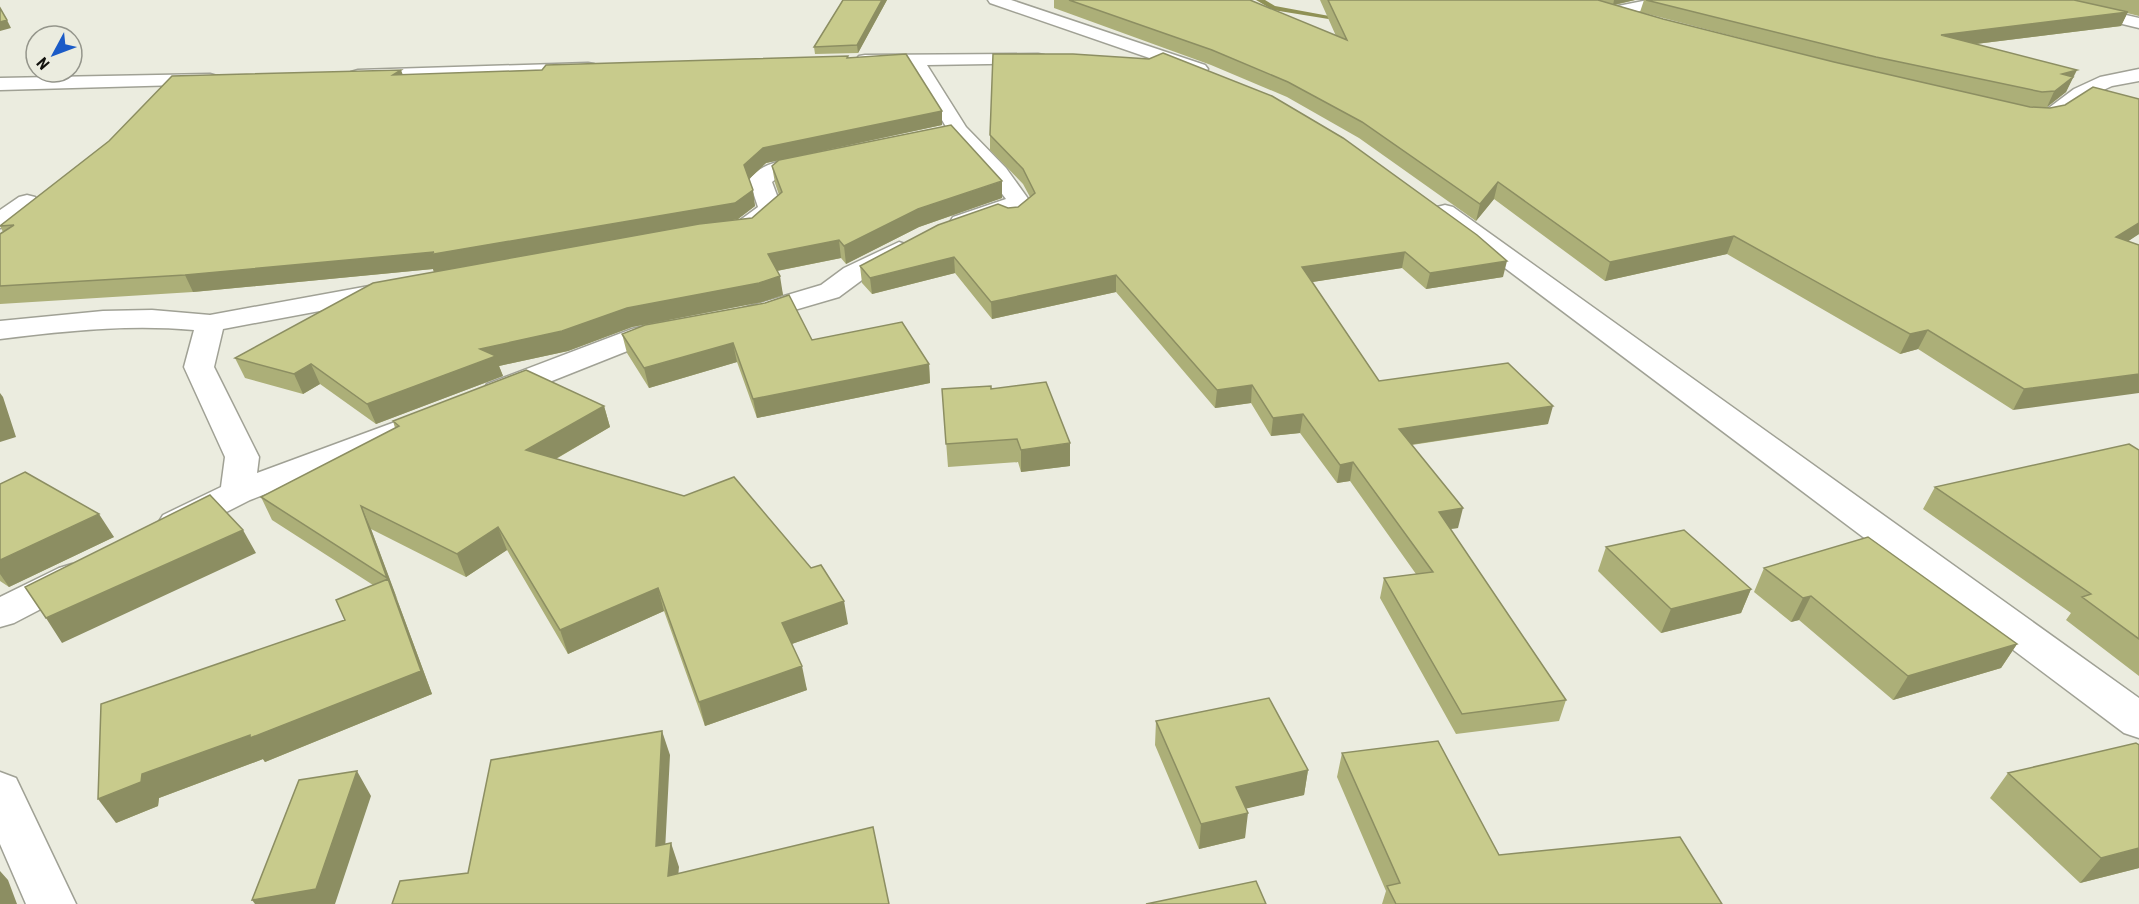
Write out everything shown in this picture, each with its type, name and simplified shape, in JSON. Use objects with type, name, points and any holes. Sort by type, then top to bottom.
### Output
[{"type":"street","points":[[996,0],[1225,80]]},
{"type":"street","points":[[1651,22],[1603,10],[1673,0]]},
{"type":"street","points":[[2041,0],[2139,23]]},
{"type":"street","points":[[846,61],[1051,59]]},
{"type":"street","points":[[722,320],[768,311],[830,291],[854,274],[929,235],[1015,209],[998,173],[947,134],[915,60]]},
{"type":"street","points":[[1121,62],[1193,67]]},
{"type":"street","points":[[339,77],[608,67]]},
{"type":"street","points":[[2012,112],[2046,118],[2055,115],[2081,93],[2107,81],[2139,75]]},
{"type":"street","points":[[0,84],[234,80]]},
{"type":"street","points":[[2081,93],[2139,108]]},
{"type":"street","points":[[713,232],[746,228],[770,209],[760,180],[774,170],[835,158]]},
{"type":"street","points":[[1427,200],[2139,721]]},
{"type":"street","points":[[0,221],[27,202]]},
{"type":"street","points":[[0,330],[103,319],[152,318],[210,323],[409,287]]},
{"type":"street","points":[[210,323],[199,367],[242,457],[238,492]]},
{"type":"street","points":[[470,403],[642,335],[688,326]]},
{"type":"street","points":[[145,539],[238,492],[426,420]]},
{"type":"street","points":[[0,613],[103,560]]},
{"type":"street","points":[[0,791],[51,904]]},
{"type":"building","points":[[843,0],[882,0],[857,45],[814,47]]},
{"type":"building","points":[[1069,0],[1250,0],[1347,40],[1328,0],[1598,0],[1663,19],[1834,62],[2030,107],[2050,108],[2065,105],[2093,87],[2139,99],[2139,223],[2116,237],[2139,245],[2139,374],[2024,389],[1928,330],[1910,334],[1734,236],[1610,262],[1498,182],[1480,204],[1362,122],[1288,82],[1212,50]]},
{"type":"building","points":[[1646,0],[2074,0],[2128,12],[1941,35],[2077,70],[2062,74],[2073,77],[2055,91],[2042,92],[1876,57]]},
{"type":"building","points":[[0,8],[7,20],[0,22]]},
{"type":"building","points":[[1163,53],[1272,96],[1343,138],[1477,235],[1507,261],[1430,273],[1405,252],[1302,267],[1379,381],[1508,363],[1553,406],[1399,429],[1463,508],[1439,512],[1566,700],[1462,714],[1384,578],[1433,572],[1353,462],[1340,465],[1303,414],[1273,418],[1252,385],[1217,390],[1116,275],[991,302],[954,257],[870,278],[860,266],[938,225],[998,204],[1008,208],[1018,207],[1035,193],[1023,169],[990,135],[993,54],[1073,54],[1149,59]]},
{"type":"building","points":[[906,54],[942,111],[763,148],[744,165],[753,190],[735,203],[428,255],[434,252],[185,275],[0,286],[0,234],[14,225],[0,226],[109,141],[172,76],[401,70],[393,75],[542,70],[546,65],[848,56],[847,58]]},
{"type":"building","points":[[951,125],[1002,181],[918,209],[844,246],[839,240],[768,254],[780,276],[759,283],[627,308],[562,331],[480,349],[496,356],[367,404],[311,364],[294,374],[235,358],[373,283],[699,224],[752,218],[782,192],[772,166],[779,160]]},
{"type":"building","points":[[789,295],[812,340],[902,322],[929,364],[753,399],[733,343],[644,368],[622,334],[645,325],[765,303]]},
{"type":"building","points":[[526,370],[604,406],[526,450],[684,496],[734,477],[811,568],[821,565],[844,601],[782,623],[802,666],[699,702],[658,588],[560,630],[498,527],[457,554],[361,506],[387,578],[261,497],[399,426],[393,421]]},
{"type":"building","points":[[1046,382],[1070,443],[1021,450],[1017,439],[946,444],[942,389],[991,386],[991,389]]},
{"type":"building","points":[[2129,444],[2139,450],[2139,639],[2082,597],[2091,594],[1935,487]]},
{"type":"building","points":[[25,472],[99,514],[0,560],[0,484]]},
{"type":"building","points":[[210,495],[243,530],[46,618],[25,587]]},
{"type":"building","points":[[1684,530],[1751,589],[1671,609],[1606,547]]},
{"type":"building","points":[[1868,537],[2017,644],[1908,676],[1811,596],[1803,598],[1764,568]]},
{"type":"building","points":[[388,579],[421,671],[250,738],[250,735],[142,774],[141,782],[98,799],[101,704],[345,620],[336,600]]},
{"type":"building","points":[[1269,698],[1308,770],[1236,787],[1248,813],[1201,824],[1156,721]]},
{"type":"building","points":[[662,731],[656,846],[671,843],[668,876],[873,827],[889,904],[392,904],[400,881],[468,873],[491,760]]},
{"type":"building","points":[[1438,741],[1499,855],[1680,837],[1722,904],[1396,904],[1387,886],[1400,883],[1342,753]]},
{"type":"building","points":[[2136,743],[2139,745],[2139,848],[2101,858],[2008,773]]},
{"type":"building","points":[[357,771],[316,889],[252,900],[299,780]]},
{"type":"building","points":[[1256,881],[1266,904],[1146,904]]},
{"type":"waterway","points":[[1260,0],[1273,8],[1347,20]]}]
